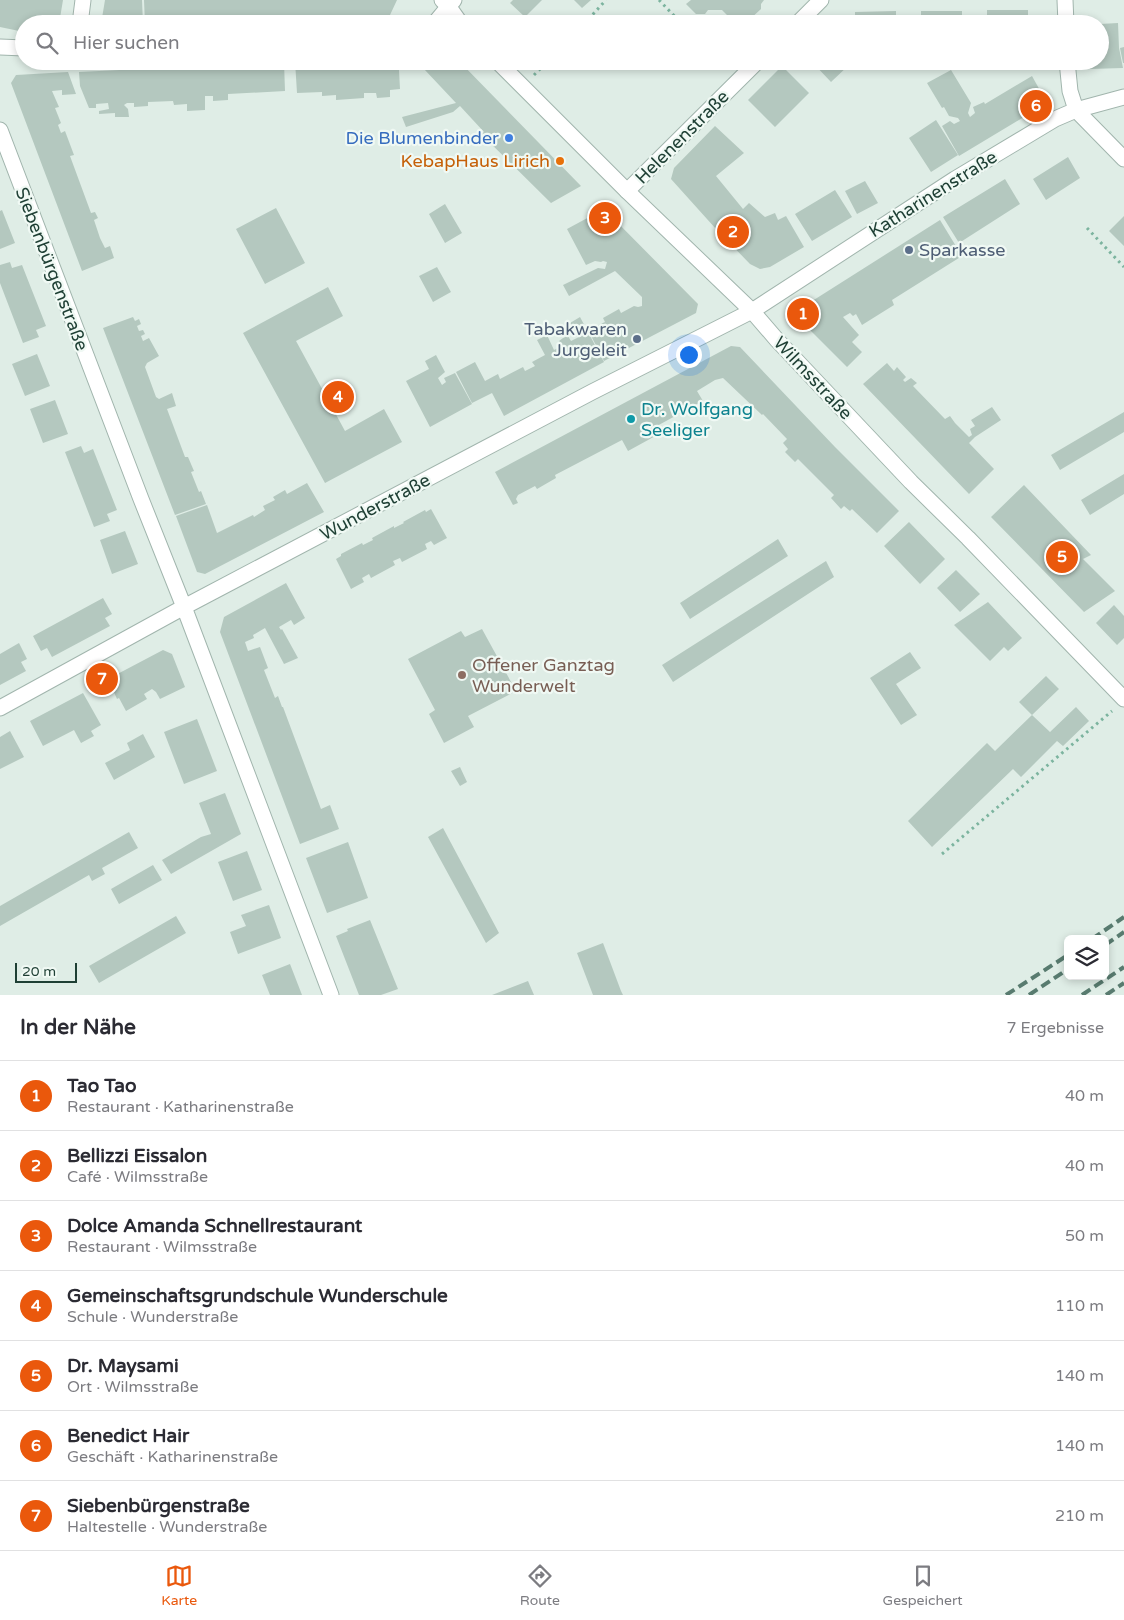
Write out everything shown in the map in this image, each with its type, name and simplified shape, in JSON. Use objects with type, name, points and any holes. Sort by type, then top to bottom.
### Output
[{"type":"street","points":[[81,15],[83,0]]},
{"type":"street","points":[[806,15],[821,0]]},
{"type":"street","points":[[1065,0],[1066,15]]},
{"type":"street","points":[[440,15],[448,2],[456,15]]},
{"type":"street","points":[[0,47],[15,48]]},
{"type":"street","name":"Wilmsstraße","points":[[506,70],[627,191],[752,311],[911,482],[968,538],[1120,703]]},
{"type":"street","name":"Helenenstraße","points":[[627,191],[749,70]]},
{"type":"street","points":[[1068,70],[1070,91],[1076,110],[1124,158]]},
{"type":"street","name":"Katharinenstraße","points":[[752,311],[955,179],[1055,119],[1076,110],[1124,98]]},
{"type":"street","name":"Siebenbürgenstraße","points":[[0,130],[332,995]]},
{"type":"street","name":"Wunderstraße","points":[[0,708],[184,607],[592,392],[752,311]]},
{"type":"path","points":[[592,15],[606,0]]},
{"type":"path","points":[[659,0],[673,15]]},
{"type":"path","points":[[1087,228],[1124,267]]},
{"type":"path","points":[[942,854],[1120,703]]},
{"type":"building","points":[[0,0],[63,0],[60,15],[15,15],[15,30],[0,27]]},
{"type":"building","points":[[105,0],[142,0],[143,15],[102,15]]},
{"type":"building","points":[[144,0],[397,0],[390,15],[145,15]]},
{"type":"building","points":[[513,0],[542,0],[527,15],[523,15],[510,3]]},
{"type":"building","points":[[574,0],[591,0],[582,8]]},
{"type":"building","points":[[691,0],[764,0],[761,4],[761,9],[754,15],[727,15],[722,10],[708,10],[705,14],[696,14],[686,4]]},
{"type":"building","points":[[987,10],[1028,10],[1028,15],[987,15]]},
{"type":"building","points":[[896,11],[896,15],[855,15],[855,12]]},
{"type":"building","points":[[921,11],[962,11],[962,15],[921,15]]},
{"type":"building","points":[[1118,23],[1119,48],[1123,68],[1109,68],[1109,24]]},
{"type":"building","points":[[1124,47],[1124,63],[1123,63],[1120,48]]},
{"type":"building","points":[[120,70],[284,70],[285,91],[228,94],[228,100],[213,101],[213,96],[205,96],[205,110],[187,111],[187,104],[174,105],[173,101],[148,102],[148,106],[134,107],[134,103],[127,103],[124,105],[128,109],[129,117],[115,117],[115,113],[99,114],[99,111],[109,109],[108,103],[96,104],[96,108],[89,108],[80,86],[79,72]]},
{"type":"building","points":[[296,70],[399,70],[400,89],[390,90],[390,97],[377,98],[376,93],[364,93],[364,98],[336,100],[336,95],[322,96],[322,92],[297,93]]},
{"type":"building","points":[[425,70],[468,70],[581,186],[551,203],[481,134],[484,132],[460,106],[453,112],[406,127],[402,117],[456,103]]},
{"type":"building","points":[[778,70],[786,70],[809,93],[775,127],[748,100]]},
{"type":"building","points":[[820,70],[844,70],[831,82]]},
{"type":"building","points":[[951,70],[971,103],[968,113],[970,117],[975,113],[973,107],[984,102],[985,104],[1032,76],[1042,94],[1036,98],[1040,104],[1039,108],[959,156],[942,126],[950,121],[954,124],[960,121],[958,118],[949,116],[944,107],[942,108],[927,83]]},
{"type":"building","points":[[68,72],[76,94],[62,95],[62,90],[52,91],[59,107],[55,108],[61,123],[58,125],[61,133],[65,131],[74,155],[70,156],[91,213],[95,212],[98,218],[94,220],[100,238],[105,248],[110,246],[114,258],[82,271],[11,83],[16,75]]},
{"type":"building","points":[[936,120],[958,155],[931,172],[909,138]]},
{"type":"building","points":[[715,126],[744,153],[716,176],[743,209],[749,203],[765,217],[775,213],[778,220],[786,216],[804,247],[770,267],[760,269],[750,264],[671,179],[674,168]]},
{"type":"building","points":[[1068,157],[1080,178],[1046,200],[1033,179]]},
{"type":"building","points":[[1005,179],[1020,204],[959,243],[943,217]]},
{"type":"building","points":[[865,181],[878,203],[857,214],[845,191]]},
{"type":"building","points":[[835,190],[852,217],[812,241],[795,214]]},
{"type":"building","points":[[445,204],[462,233],[445,243],[429,214]]},
{"type":"building","points":[[276,208],[305,263],[265,284],[236,229]]},
{"type":"building","points":[[604,209],[698,304],[696,313],[604,361],[588,330],[605,322],[603,318],[619,309],[621,313],[634,306],[642,306],[642,297],[615,271],[569,296],[563,285],[598,268],[605,269],[607,262],[603,261],[595,261],[586,265],[567,229]]},
{"type":"building","points":[[2,210],[15,243],[0,249],[0,211]]},
{"type":"building","points":[[1124,216],[1124,246],[1109,231]]},
{"type":"building","points":[[940,220],[962,256],[892,300],[894,305],[862,325],[856,314],[853,316],[850,313],[843,317],[859,335],[852,342],[862,352],[847,367],[798,318],[798,310]]},
{"type":"building","points":[[10,262],[12,268],[22,265],[46,326],[36,330],[39,337],[23,343],[0,283],[0,265]]},
{"type":"building","points":[[437,267],[451,292],[433,302],[419,276]]},
{"type":"building","points":[[328,287],[343,316],[296,341],[345,431],[384,409],[402,442],[325,483],[243,333]]},
{"type":"building","points":[[133,317],[135,321],[139,319],[141,324],[137,326],[139,331],[143,330],[145,334],[141,336],[143,341],[149,338],[159,356],[147,363],[145,367],[156,397],[159,399],[172,393],[176,406],[167,409],[185,457],[188,457],[194,471],[191,472],[199,492],[201,491],[206,504],[175,515],[103,328]]},
{"type":"building","points":[[580,317],[604,362],[504,416],[492,393],[472,403],[456,372],[475,362],[485,381],[498,374],[500,379],[523,367],[525,371],[535,366],[532,362],[545,355],[537,340],[547,335],[554,350],[562,346],[559,341],[563,338],[568,336],[571,341],[579,337],[570,323]]},
{"type":"building","points":[[731,346],[740,347],[899,511],[877,533],[852,509],[850,511],[844,506],[841,509],[831,498],[834,495],[798,459],[795,462],[785,452],[788,449],[783,443],[787,439],[763,414],[723,378],[715,380],[697,391],[703,401],[655,427],[659,434],[628,451],[622,440],[555,475],[556,478],[537,489],[535,486],[518,495],[516,499],[518,503],[513,505],[495,472]]},
{"type":"building","points":[[37,354],[50,386],[25,396],[12,364]]},
{"type":"building","points":[[436,355],[445,372],[438,378],[442,385],[446,382],[444,378],[455,373],[472,404],[430,427],[406,381],[429,369],[425,361]]},
{"type":"building","points":[[887,363],[894,371],[897,367],[906,377],[903,380],[905,382],[911,378],[917,383],[913,386],[945,419],[950,416],[969,437],[972,435],[970,429],[975,426],[971,420],[992,407],[1001,420],[969,443],[994,469],[969,494],[863,384]]},
{"type":"building","points":[[55,400],[68,434],[43,443],[30,409]]},
{"type":"building","points":[[1124,412],[1124,432],[1060,470],[1051,455]]},
{"type":"building","points":[[81,446],[84,453],[93,449],[117,510],[107,514],[110,521],[94,527],[65,452]]},
{"type":"building","points":[[1124,474],[1124,494],[1090,515],[1081,500]]},
{"type":"building","points":[[307,483],[324,512],[205,574],[197,572],[176,516],[207,505],[217,533],[253,515],[254,517],[265,510],[263,506],[275,500],[273,497],[285,490],[287,494]]},
{"type":"building","points":[[1024,485],[1091,555],[1083,559],[1115,591],[1084,612],[991,517]]},
{"type":"building","points":[[431,509],[447,538],[434,545],[431,541],[425,544],[427,549],[402,562],[400,558],[393,561],[395,565],[371,578],[369,574],[362,578],[364,582],[351,589],[336,559],[341,554],[362,543],[363,545],[373,540],[372,538],[394,526],[394,528],[404,523],[425,510],[426,512]]},
{"type":"building","points":[[909,522],[945,559],[920,584],[884,546]]},
{"type":"building","points":[[125,531],[138,564],[112,574],[100,540]]},
{"type":"building","points":[[778,539],[788,556],[690,619],[680,603]]},
{"type":"building","points":[[826,561],[834,577],[673,682],[662,665]]},
{"type":"building","points":[[956,570],[980,594],[960,612],[937,588]]},
{"type":"building","points":[[286,583],[305,618],[294,625],[291,620],[279,627],[282,629],[298,658],[284,664],[265,628],[253,635],[254,638],[245,642],[248,651],[260,647],[268,668],[264,670],[275,698],[278,696],[283,707],[321,809],[330,805],[339,829],[300,844],[220,632],[224,617]]},
{"type":"building","points":[[103,598],[112,614],[105,618],[110,626],[52,657],[47,648],[41,651],[33,636]]},
{"type":"building","points":[[988,602],[1022,638],[1008,651],[1004,647],[990,661],[954,625]]},
{"type":"building","points":[[1114,605],[1124,616],[1124,638],[1117,645],[1096,623]]},
{"type":"building","name":"Offener Ganztag Wunderwelt","points":[[482,629],[516,691],[468,716],[474,727],[444,743],[429,714],[435,710],[408,659],[461,631],[465,637]]},
{"type":"building","points":[[19,643],[27,659],[21,662],[26,671],[0,685],[0,654]]},
{"type":"building","points":[[163,650],[172,654],[185,687],[160,699],[152,689],[144,694],[147,699],[126,711],[119,698],[117,699],[108,679]]},
{"type":"building","points":[[910,652],[921,668],[896,684],[917,715],[901,725],[870,678]]},
{"type":"building","points":[[1046,676],[1059,689],[1032,715],[1019,702]]},
{"type":"building","points":[[83,693],[101,725],[91,731],[94,736],[81,743],[74,730],[43,746],[30,721]]},
{"type":"building","points":[[1076,707],[1089,721],[1063,746],[1057,741],[1021,777],[1013,769],[932,847],[908,821],[987,743],[995,751],[1032,715],[1050,732]]},
{"type":"building","points":[[197,719],[217,771],[184,784],[164,732]]},
{"type":"building","points":[[10,731],[24,757],[0,769],[0,737]]},
{"type":"building","points":[[143,734],[155,757],[114,780],[105,763],[130,750],[127,743]]},
{"type":"building","points":[[460,767],[467,782],[460,786],[451,771]]},
{"type":"building","points":[[225,793],[241,834],[171,874],[162,860],[201,837],[211,834],[199,803]]},
{"type":"building","points":[[443,828],[499,933],[486,943],[428,837]]},
{"type":"building","points":[[129,832],[138,848],[102,868],[105,874],[92,881],[89,875],[0,926],[0,906]]},
{"type":"building","points":[[348,842],[368,898],[327,913],[306,858]]},
{"type":"building","points":[[247,851],[262,890],[233,901],[218,862]]},
{"type":"building","points":[[153,865],[162,880],[119,904],[111,889]]},
{"type":"building","points":[[269,905],[281,938],[238,954],[230,932],[246,926],[241,915]]},
{"type":"building","points":[[176,916],[186,933],[99,983],[89,966]]},
{"type":"building","points":[[370,920],[398,989],[381,995],[359,995],[336,936],[348,931],[347,929]]},
{"type":"building","points":[[603,943],[623,995],[593,995],[577,953]]},
{"type":"building","points":[[290,964],[302,995],[270,995],[262,975]]},
{"type":"building","points":[[528,981],[534,995],[492,995]]},
{"type":"railway","points":[[1098,935],[1124,917]]},
{"type":"railway","points":[[1109,942],[1124,932]]},
{"type":"railway","points":[[1006,995],[1064,958]]},
{"type":"railway","points":[[1082,995],[1124,967]]},
{"type":"railway","points":[[1029,995],[1064,972]]},
{"type":"railway","points":[[1106,995],[1124,983]]},
{"type":"place","name":"Benedict Hair","points":[[1036,106]]},
{"type":"place","name":"Die Blumenbinder","points":[[509,138]]},
{"type":"place","name":"KebapHaus Lirich","points":[[560,161]]},
{"type":"place","name":"Dolce Amanda Schnellrestaurant","points":[[605,218]]},
{"type":"place","name":"Bellizzi Eissalon","points":[[733,232]]},
{"type":"place","name":"Sparkasse","points":[[909,250]]},
{"type":"place","name":"Tao Tao","points":[[803,314]]},
{"type":"place","name":"Tabakwaren Jurgeleit","points":[[637,339]]},
{"type":"place","name":"Gemeinschaftsgrundschule Wunderschule","points":[[338,397]]},
{"type":"place","name":"Dr. Wolfgang Seeliger","points":[[631,419]]},
{"type":"place","name":"Dr. Maysami","points":[[1062,557]]},
{"type":"place","name":"Offener Ganztag Wunderwelt","points":[[462,675]]},
{"type":"place","name":"Siebenbürgenstraße","points":[[102,679]]}]
